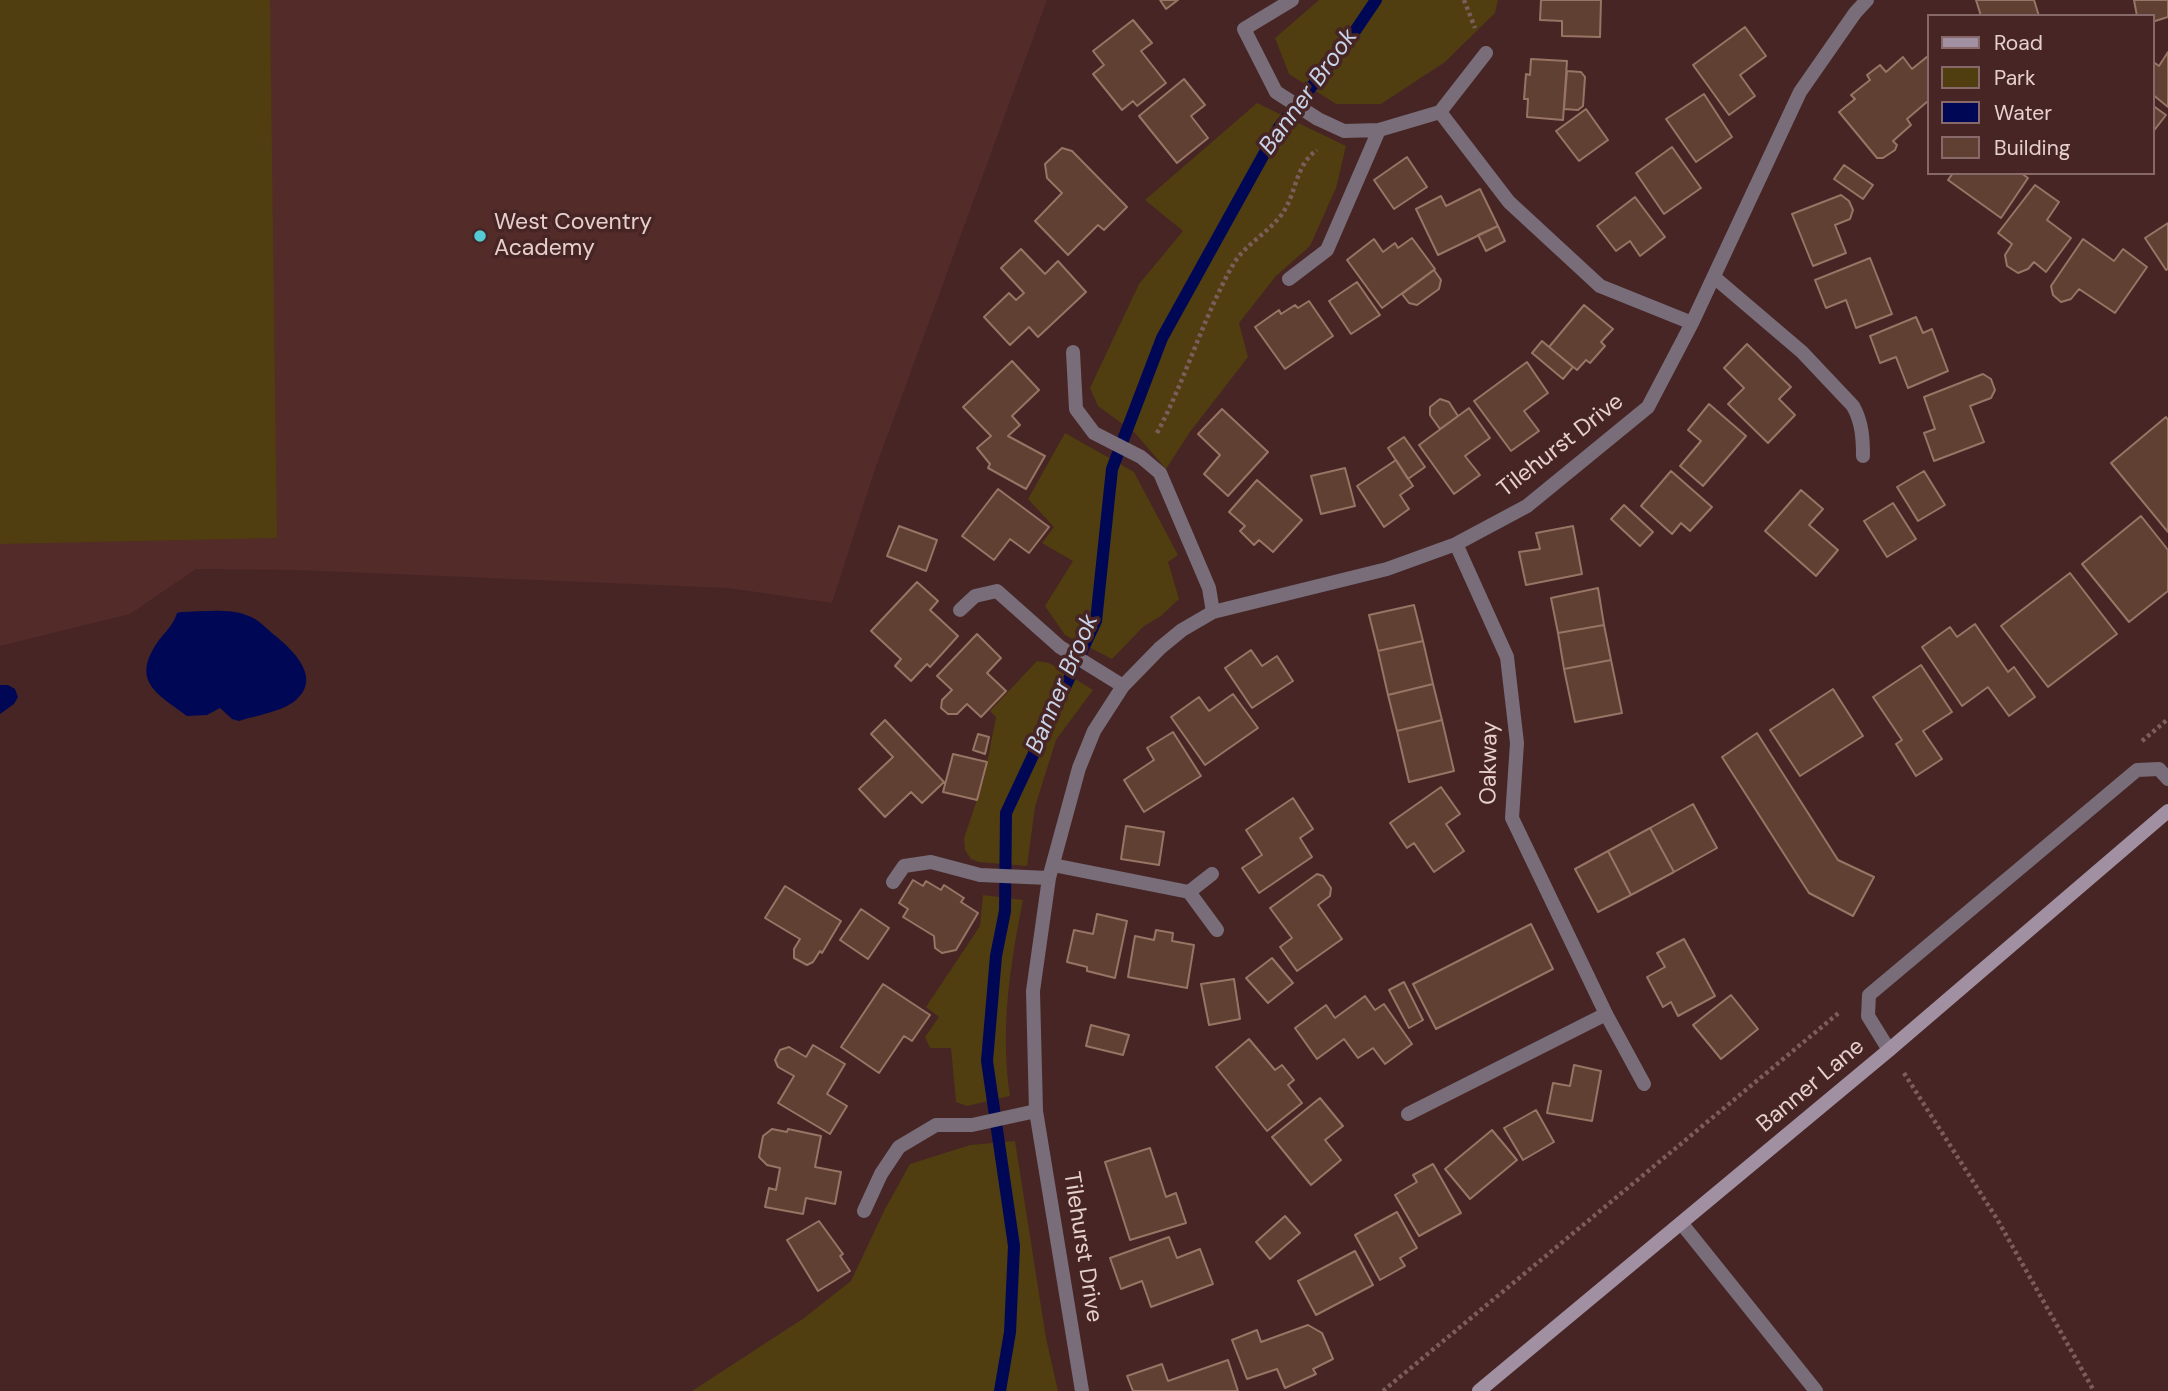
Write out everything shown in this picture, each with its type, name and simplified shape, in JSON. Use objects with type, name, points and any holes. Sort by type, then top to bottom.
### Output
[{"type":"street","points":[[1292,0],[1244,29],[1276,92],[1318,119],[1344,131],[1379,131],[1440,112],[1486,53]]},
{"type":"street","name":"Tilehurst Drive","points":[[1082,1391],[1037,1111],[1033,990],[1051,872],[1079,768],[1094,731],[1123,686],[1174,636],[1213,612],[1387,569],[1456,544],[1527,506],[1648,407],[1692,323],[1800,92],[1867,0]]},
{"type":"street","points":[[1440,112],[1509,202],[1600,286],[1692,323]]},
{"type":"street","points":[[1289,279],[1327,250],[1379,131]]},
{"type":"street","points":[[1714,277],[1802,352],[1853,406],[1859,416],[1863,456]]},
{"type":"street","points":[[1073,352],[1076,409],[1094,433],[1141,457],[1160,473],[1209,588],[1213,612]]},
{"type":"street","name":"Oakway","points":[[1456,544],[1507,657],[1517,743],[1511,818],[1606,1014],[1644,1084]]},
{"type":"street","points":[[960,610],[975,596],[997,591],[1060,648],[1123,686]]},
{"type":"street","points":[[1889,1049],[1868,1016],[1869,995],[2137,770],[2160,769],[2168,779]]},
{"type":"street","name":"Banner Lane","points":[[1479,1391],[1682,1224],[2168,811]]},
{"type":"street","points":[[893,882],[904,866],[931,862],[980,874],[1028,877],[1051,872],[1189,892],[1217,930]]},
{"type":"street","points":[[1189,892],[1212,874]]},
{"type":"street","points":[[1408,1114],[1606,1014]]},
{"type":"street","points":[[864,1211],[881,1174],[899,1147],[936,1125],[972,1125],[1037,1111]]},
{"type":"street","points":[[1682,1224],[1816,1391]]},
{"type":"path","points":[[1160,473],[1154,439],[1175,399],[1204,327],[1235,261],[1283,213],[1306,157],[1344,131]]},
{"type":"path","points":[[2136,746],[2168,719]]},
{"type":"path","points":[[1384,1391],[1846,1007]]},
{"type":"path","points":[[1889,1049],[1997,1219],[2094,1391]]},
{"type":"shaded area","name":"West Coventry Academy","points":[[0,0],[1047,0],[874,472],[832,603],[728,588],[298,570],[196,569],[130,614],[0,646]]},
{"type":"green space","points":[[0,0],[270,0],[277,538],[0,544]]},
{"type":"green space","points":[[1319,0],[1498,0],[1495,13],[1445,62],[1381,104],[1336,104],[1289,74],[1275,38]]},
{"type":"green space","points":[[1257,103],[1346,146],[1336,188],[1310,246],[1276,276],[1239,323],[1248,357],[1190,432],[1166,469],[1135,433],[1098,406],[1090,388],[1139,284],[1183,231],[1145,200]]},
{"type":"green space","points":[[1065,433],[1134,472],[1178,555],[1168,562],[1179,599],[1161,616],[1144,626],[1112,659],[1065,635],[1045,606],[1073,561],[1042,543],[1054,527],[1028,499]]},
{"type":"green space","points":[[1037,661],[1049,663],[1093,690],[1056,740],[1035,807],[1027,866],[979,862],[971,859],[965,850],[964,838],[984,779],[996,717],[990,711]]},
{"type":"green space","points":[[983,895],[1023,900],[1014,949],[1006,1022],[1010,1096],[967,1106],[956,1102],[951,1048],[930,1048],[925,1037],[939,1017],[926,1007],[980,926]]},
{"type":"green space","points":[[1015,1141],[1046,1338],[1058,1391],[692,1391],[804,1318],[851,1281],[910,1164],[970,1145]]},
{"type":"water","points":[[231,612],[257,620],[288,647],[301,664],[306,682],[304,691],[284,707],[239,721],[232,719],[220,708],[207,715],[187,716],[157,693],[147,676],[151,654],[177,613]]},
{"type":"water","points":[[0,685],[15,689],[18,697],[14,704],[0,714]]},
{"type":"building","points":[[1160,0],[1178,0],[1166,9]]},
{"type":"building","points":[[1541,0],[1601,0],[1600,37],[1562,36],[1562,21],[1540,20]]},
{"type":"building","points":[[1976,0],[2034,0],[2038,14],[1980,14]]},
{"type":"building","points":[[2134,0],[2168,0],[2168,17],[2154,21],[2154,14],[2137,14]]},
{"type":"building","points":[[1133,20],[1152,43],[1141,51],[1166,83],[1137,106],[1133,101],[1122,110],[1093,74],[1104,65],[1093,51]]},
{"type":"building","points":[[1745,27],[1766,56],[1740,75],[1755,96],[1729,115],[1693,65]]},
{"type":"building","points":[[2168,52],[2168,107],[2154,96],[2154,62],[2159,66]]},
{"type":"building","points":[[1903,57],[1912,69],[1926,58],[1926,103],[1907,119],[1911,125],[1893,141],[1897,145],[1895,150],[1883,158],[1877,158],[1839,112],[1855,99],[1851,95],[1870,80],[1867,75],[1880,65],[1886,72]]},
{"type":"building","points":[[1531,59],[1567,61],[1563,120],[1527,117],[1528,99],[1524,99],[1526,74],[1530,75]]},
{"type":"building","points":[[1567,71],[1581,72],[1585,77],[1583,106],[1578,110],[1564,109]]},
{"type":"building","points":[[1184,79],[1205,105],[1191,116],[1208,138],[1177,163],[1139,116]]},
{"type":"building","points":[[1704,94],[1732,137],[1696,162],[1666,119]]},
{"type":"building","points":[[2154,106],[2166,115],[2154,130]]},
{"type":"building","points":[[1586,109],[1608,140],[1579,161],[1556,131]]},
{"type":"building","points":[[1672,147],[1701,188],[1664,214],[1636,173]]},
{"type":"building","points":[[1062,148],[1072,151],[1127,207],[1104,230],[1098,225],[1068,255],[1035,221],[1062,193],[1047,178],[1045,164]]},
{"type":"building","points":[[1407,157],[1427,187],[1394,209],[1374,180]]},
{"type":"building","points":[[1844,165],[1873,185],[1863,199],[1834,179]]},
{"type":"building","points":[[1952,175],[2024,175],[2028,178],[2001,218],[1948,180]]},
{"type":"building","points":[[2035,185],[2059,202],[2047,220],[2071,238],[2046,272],[2034,262],[2028,269],[2018,273],[2007,266],[2005,255],[2012,244],[1998,233]]},
{"type":"building","points":[[1480,189],[1498,226],[1438,255],[1416,209],[1441,196],[1446,206]]},
{"type":"building","points":[[1841,195],[1849,201],[1853,210],[1850,219],[1835,225],[1846,253],[1813,266],[1792,214]]},
{"type":"building","points":[[1635,197],[1665,237],[1640,256],[1630,241],[1616,251],[1597,226]]},
{"type":"building","points":[[2168,223],[2168,269],[2166,270],[2145,238]]},
{"type":"building","points":[[1498,226],[1505,241],[1486,251],[1478,235]]},
{"type":"building","points":[[1412,238],[1435,269],[1382,308],[1347,260],[1374,239],[1383,252],[1395,243],[1398,248]]},
{"type":"building","points":[[2083,239],[2114,261],[2123,249],[2147,267],[2115,313],[2079,289],[2071,299],[2061,302],[2053,295],[2051,286]]},
{"type":"building","points":[[1021,249],[1045,274],[1058,261],[1086,292],[1038,337],[1029,327],[1010,345],[984,317],[1009,293],[1016,300],[1024,293],[1001,268]]},
{"type":"building","points":[[1870,258],[1892,314],[1856,328],[1846,300],[1826,308],[1815,280]]},
{"type":"building","points":[[1434,270],[1441,280],[1439,289],[1417,305],[1409,303],[1402,294]]},
{"type":"building","points":[[1357,282],[1380,315],[1351,334],[1329,301]]},
{"type":"building","points":[[1309,301],[1333,336],[1285,369],[1255,327],[1279,310],[1281,314],[1295,305],[1298,308]]},
{"type":"building","points":[[1584,305],[1613,329],[1601,342],[1605,346],[1590,363],[1586,360],[1577,370],[1549,347]]},
{"type":"building","points":[[1916,317],[1923,333],[1932,329],[1948,371],[1908,388],[1896,357],[1880,363],[1870,336]]},
{"type":"building","points":[[1542,341],[1573,367],[1563,379],[1532,353]]},
{"type":"building","points":[[1747,344],[1791,387],[1779,399],[1795,415],[1768,443],[1728,404],[1744,388],[1724,368]]},
{"type":"building","points":[[1012,361],[1039,390],[1012,416],[1020,425],[1008,436],[1045,456],[1026,489],[988,468],[990,464],[977,448],[991,436],[963,407]]},
{"type":"building","points":[[1527,362],[1548,393],[1524,411],[1539,431],[1511,451],[1474,401]]},
{"type":"building","points":[[1983,374],[1991,379],[1995,390],[1991,398],[1970,406],[1984,442],[1934,461],[1924,433],[1935,429],[1924,397]]},
{"type":"building","points":[[1440,399],[1449,402],[1458,416],[1440,429],[1430,415],[1430,407]]},
{"type":"building","points":[[1709,404],[1746,436],[1703,486],[1680,466],[1701,441],[1688,430]]},
{"type":"building","points":[[1469,408],[1490,438],[1465,456],[1480,475],[1454,494],[1419,445]]},
{"type":"building","points":[[1222,409],[1268,452],[1228,496],[1204,474],[1220,455],[1198,434]]},
{"type":"building","points":[[2166,417],[2168,420],[2168,532],[2111,463]]},
{"type":"building","points":[[1404,437],[1425,467],[1408,479],[1388,448]]},
{"type":"building","points":[[1396,460],[1413,486],[1400,495],[1409,509],[1384,527],[1357,486]]},
{"type":"building","points":[[1345,468],[1355,506],[1321,514],[1311,476]]},
{"type":"building","points":[[1671,471],[1712,507],[1690,531],[1681,523],[1672,534],[1641,506]]},
{"type":"building","points":[[1924,471],[1945,505],[1918,521],[1897,487]]},
{"type":"building","points":[[1257,480],[1302,520],[1273,552],[1259,540],[1254,545],[1240,531],[1245,526],[1229,512]]},
{"type":"building","points":[[998,489],[1049,527],[1029,553],[1010,539],[994,560],[962,536]]},
{"type":"building","points":[[1801,490],[1823,509],[1809,525],[1838,550],[1816,576],[1765,531]]},
{"type":"building","points":[[1893,503],[1916,539],[1887,557],[1864,521]]},
{"type":"building","points":[[1624,505],[1653,532],[1640,546],[1611,519]]},
{"type":"building","points":[[2141,516],[2168,550],[2168,591],[2129,622],[2082,564]]},
{"type":"building","points":[[899,526],[937,540],[926,571],[887,556]]},
{"type":"building","points":[[1573,526],[1582,574],[1526,585],[1519,552],[1540,549],[1536,533]]},
{"type":"building","points":[[2070,573],[2117,634],[2048,687],[2001,626]]},
{"type":"building","points":[[917,582],[938,601],[930,610],[958,636],[930,667],[927,664],[911,681],[895,666],[901,659],[871,631]]},
{"type":"building","points":[[1598,588],[1604,625],[1558,633],[1551,598]]},
{"type":"building","points":[[1414,605],[1423,641],[1378,651],[1369,615]]},
{"type":"building","points":[[1975,624],[2008,672],[2014,667],[2035,697],[2009,716],[1988,687],[1962,706],[1922,647],[1950,627],[1957,637]]},
{"type":"building","points":[[1604,625],[1611,660],[1564,669],[1558,633]]},
{"type":"building","points":[[977,634],[1001,658],[987,673],[1006,691],[981,717],[967,704],[957,714],[948,714],[941,708],[942,700],[952,690],[937,676]]},
{"type":"building","points":[[1423,641],[1433,684],[1388,695],[1378,651]]},
{"type":"building","points":[[1251,650],[1262,666],[1277,656],[1293,681],[1252,708],[1225,668]]},
{"type":"building","points":[[1611,660],[1622,713],[1575,722],[1564,669]]},
{"type":"building","points":[[1921,665],[1952,712],[1923,731],[1942,759],[1916,776],[1896,744],[1902,740],[1873,697]]},
{"type":"building","points":[[1433,684],[1442,720],[1397,731],[1388,695]]},
{"type":"building","points":[[1833,689],[1863,736],[1800,776],[1770,730]]},
{"type":"building","points":[[1233,694],[1258,728],[1205,765],[1171,717],[1199,697],[1209,711]]},
{"type":"building","points":[[885,720],[944,782],[922,803],[911,792],[885,817],[859,789],[893,757],[871,734]]},
{"type":"building","points":[[1442,720],[1454,771],[1409,782],[1397,731]]},
{"type":"building","points":[[1173,732],[1201,776],[1144,812],[1124,780],[1154,760],[1147,748]]},
{"type":"building","points":[[1757,733],[1838,860],[1874,877],[1853,916],[1809,893],[1722,757]]},
{"type":"building","points":[[978,734],[989,737],[985,754],[973,750]]},
{"type":"building","points":[[953,754],[987,762],[977,800],[943,792]]},
{"type":"building","points":[[1441,787],[1460,814],[1446,824],[1464,851],[1434,872],[1414,843],[1407,848],[1390,823]]},
{"type":"building","points":[[1293,798],[1313,829],[1300,838],[1312,857],[1259,893],[1242,868],[1262,855],[1246,830]]},
{"type":"building","points":[[1693,804],[1717,848],[1674,872],[1650,828]]},
{"type":"building","points":[[1126,826],[1164,832],[1159,865],[1121,859]]},
{"type":"building","points":[[1650,828],[1674,872],[1631,895],[1608,851]]},
{"type":"building","points":[[1608,851],[1631,895],[1598,912],[1575,869]]},
{"type":"building","points":[[1317,874],[1323,876],[1331,888],[1330,896],[1318,905],[1342,939],[1297,971],[1280,947],[1292,938],[1270,908]]},
{"type":"building","points":[[913,880],[923,886],[926,881],[941,890],[944,885],[964,898],[961,902],[978,913],[956,950],[942,953],[935,948],[934,936],[903,917],[908,909],[899,903]]},
{"type":"building","points":[[785,886],[841,921],[822,953],[820,951],[813,962],[807,965],[794,958],[794,949],[800,939],[765,918]]},
{"type":"building","points":[[861,909],[889,928],[868,959],[840,940]]},
{"type":"building","points":[[1097,914],[1127,921],[1115,978],[1087,971],[1087,967],[1067,962],[1074,930],[1093,934]]},
{"type":"building","points":[[1531,924],[1553,969],[1436,1029],[1413,984]]},
{"type":"building","points":[[1156,930],[1173,933],[1172,941],[1194,945],[1187,988],[1128,977],[1135,936],[1154,940]]},
{"type":"building","points":[[1684,939],[1715,996],[1678,1016],[1671,1002],[1663,1007],[1647,977],[1665,967],[1657,953]]},
{"type":"building","points":[[1272,958],[1293,983],[1268,1003],[1246,978]]},
{"type":"building","points":[[1234,979],[1240,1019],[1209,1025],[1201,984]]},
{"type":"building","points":[[1404,982],[1423,1020],[1409,1028],[1389,990]]},
{"type":"building","points":[[883,984],[930,1015],[912,1041],[904,1036],[879,1073],[841,1047]]},
{"type":"building","points":[[1731,995],[1758,1029],[1721,1059],[1693,1025]]},
{"type":"building","points":[[1365,996],[1375,1010],[1384,1004],[1412,1044],[1385,1064],[1373,1048],[1358,1058],[1344,1039],[1317,1059],[1295,1028],[1326,1005],[1335,1018]]},
{"type":"building","points":[[1091,1025],[1129,1035],[1123,1055],[1086,1046]]},
{"type":"building","points":[[1249,1039],[1275,1070],[1282,1065],[1294,1080],[1288,1085],[1302,1103],[1267,1131],[1216,1067]]},
{"type":"building","points":[[813,1045],[845,1064],[827,1094],[847,1106],[830,1134],[778,1103],[794,1076],[778,1067],[775,1060],[780,1050],[789,1047],[806,1057]]},
{"type":"building","points":[[1574,1065],[1601,1071],[1592,1121],[1547,1113],[1553,1083],[1570,1086]]},
{"type":"building","points":[[1320,1098],[1343,1126],[1325,1140],[1341,1160],[1311,1185],[1272,1137]]},
{"type":"building","points":[[1536,1110],[1554,1142],[1523,1160],[1504,1128]]},
{"type":"building","points":[[772,1129],[787,1132],[788,1129],[821,1136],[815,1167],[841,1172],[835,1204],[806,1198],[803,1214],[765,1207],[769,1188],[776,1190],[780,1168],[767,1165],[759,1157],[763,1136]]},
{"type":"building","points":[[1492,1130],[1517,1160],[1470,1199],[1445,1169]]},
{"type":"building","points":[[1150,1148],[1166,1197],[1176,1193],[1186,1223],[1130,1240],[1105,1162]]},
{"type":"building","points":[[1433,1164],[1461,1213],[1419,1236],[1395,1195],[1417,1182],[1413,1175]]},
{"type":"building","points":[[1397,1212],[1417,1248],[1400,1258],[1405,1266],[1380,1280],[1355,1235]]},
{"type":"building","points":[[1285,1216],[1300,1233],[1270,1259],[1256,1242]]},
{"type":"building","points":[[819,1221],[843,1254],[840,1256],[850,1271],[818,1291],[787,1240]]},
{"type":"building","points":[[1169,1237],[1177,1258],[1200,1249],[1213,1284],[1151,1307],[1142,1281],[1121,1289],[1110,1258]]},
{"type":"building","points":[[1355,1251],[1373,1285],[1316,1315],[1298,1281]]},
{"type":"building","points":[[1308,1325],[1322,1333],[1333,1359],[1313,1369],[1316,1374],[1285,1388],[1277,1369],[1247,1379],[1232,1340],[1257,1330],[1261,1342]]},
{"type":"building","points":[[1228,1360],[1238,1391],[1133,1391],[1127,1376],[1162,1364],[1168,1381]]},
{"type":"waterway","name":"Banner Brook","points":[[1000,1391],[1010,1332],[1014,1246],[987,1061],[996,956],[1005,911],[1006,813],[1096,621],[1112,469],[1162,338],[1279,127],[1349,40],[1376,0]]},
{"type":"place","name":"West Coventry Academy","points":[[480,236]]}]
